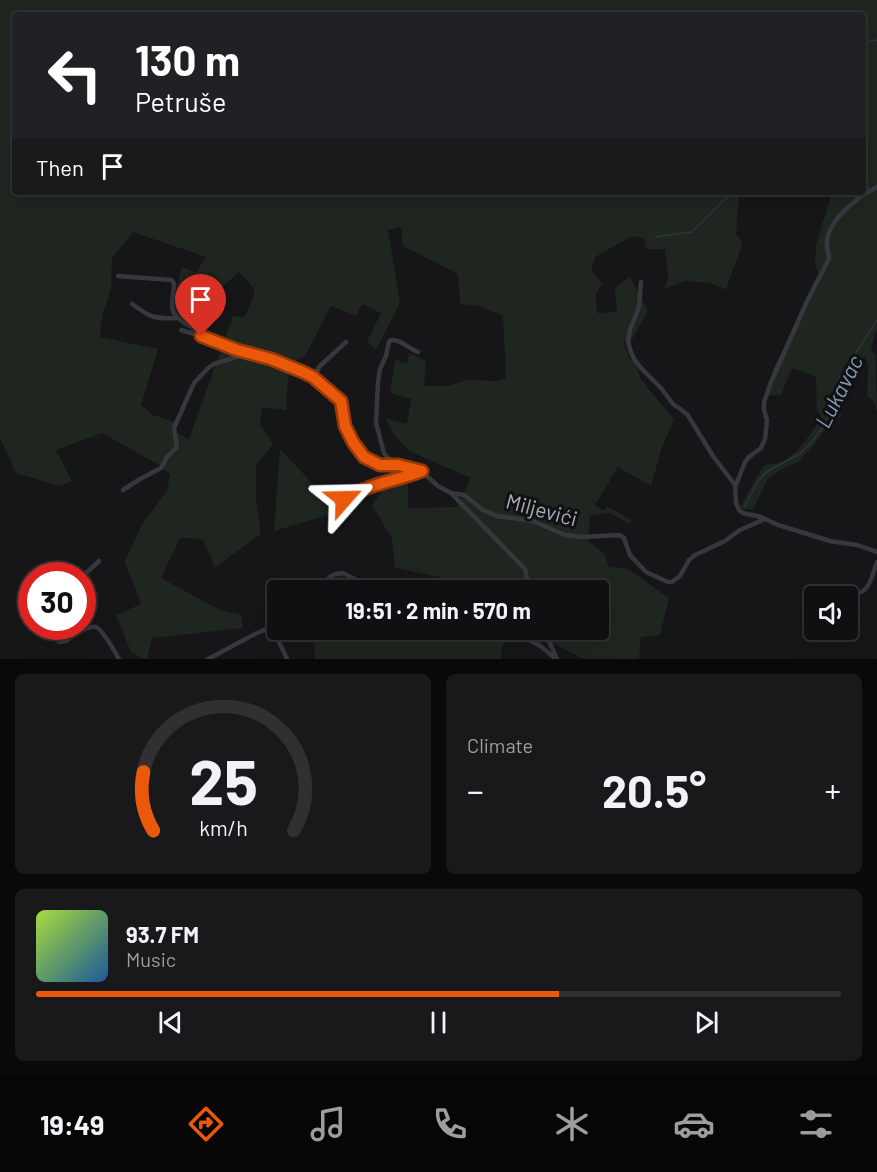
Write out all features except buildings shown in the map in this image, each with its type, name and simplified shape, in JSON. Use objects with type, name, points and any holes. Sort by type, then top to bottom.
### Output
[{"type":"street","points":[[862,195],[844,210],[831,228],[826,243],[828,259],[809,297],[764,402],[767,420],[765,439],[761,448],[745,462],[735,486],[736,504],[743,513],[830,542],[877,552]]},
{"type":"street","points":[[118,276],[174,282],[172,312],[176,318],[195,329],[201,336]]},
{"type":"street","points":[[641,282],[639,307],[628,342],[634,359],[673,404],[687,414],[735,486]]},
{"type":"street","points":[[132,304],[143,313],[158,319],[176,318]]},
{"type":"street","points":[[180,330],[271,359],[313,377],[341,401],[345,426],[364,457],[380,465],[398,465],[422,471],[438,486],[452,492],[525,569],[527,580]]},
{"type":"street","points":[[398,465],[384,453],[376,423],[380,369],[391,339],[398,340],[418,352]]},
{"type":"street","points":[[313,377],[320,366],[346,342]]},
{"type":"street","points":[[123,490],[161,468],[167,457],[177,447],[174,428],[194,383],[214,364],[249,353]]},
{"type":"street","points":[[344,499],[377,484],[422,471]]},
{"type":"street","name":"Miljevići","points":[[452,492],[464,495],[483,510],[497,516],[533,521],[565,535],[582,537],[620,535],[624,538],[630,555],[646,572],[668,582],[680,576],[689,560],[695,555],[765,519]]},
{"type":"street","points":[[461,503],[461,497],[464,495]]},
{"type":"street","points":[[96,564],[99,561]]},
{"type":"street","points":[[858,594],[864,592],[867,588],[877,562]]},
{"type":"street","points":[[328,580],[335,574],[343,573],[356,580]]},
{"type":"street","points":[[96,628],[102,632],[119,659]]},
{"type":"street","points":[[208,659],[267,630]]},
{"type":"street","points":[[58,642],[67,640]]},
{"type":"street","points":[[278,640],[287,659]]},
{"type":"street","points":[[528,640],[539,645],[557,659]]},
{"type":"street","points":[[548,640],[557,659]]},
{"type":"shaded area","points":[[0,0],[877,0],[877,331],[871,350],[876,355],[877,411],[873,400],[867,397],[866,356],[851,371],[851,386],[840,395],[841,417],[829,423],[815,444],[797,462],[768,478],[753,510],[739,508],[763,467],[776,464],[792,455],[800,448],[822,417],[817,411],[816,377],[792,368],[781,395],[764,396],[775,365],[803,315],[820,277],[815,265],[816,245],[831,195],[866,195],[866,12],[12,12],[12,195],[739,195],[736,235],[743,242],[726,289],[709,283],[686,281],[664,289],[668,278],[665,249],[646,249],[644,238],[632,236],[595,257],[591,271],[602,283],[596,294],[597,313],[617,312],[615,288],[630,277],[648,311],[630,343],[623,341],[630,360],[636,364],[640,378],[674,420],[662,447],[651,486],[618,467],[595,505],[604,511],[607,506],[631,520],[629,524],[610,513],[590,515],[588,541],[604,553],[609,567],[628,569],[669,598],[660,635],[641,637],[639,659],[584,659],[546,640],[609,640],[609,580],[453,580],[395,568],[392,539],[372,505],[386,486],[408,477],[408,508],[457,507],[471,478],[411,452],[394,435],[385,418],[407,424],[411,399],[390,393],[395,360],[407,363],[409,353],[426,361],[424,386],[447,386],[467,380],[497,381],[506,378],[503,316],[480,306],[460,304],[458,274],[403,246],[401,227],[388,230],[400,303],[376,350],[367,342],[381,313],[362,304],[356,316],[331,306],[305,356],[289,364],[286,410],[262,407],[260,425],[273,444],[256,466],[256,499],[261,534],[215,567],[203,540],[180,538],[161,578],[220,610],[241,615],[243,628],[152,638],[147,659],[131,652],[116,615],[141,604],[125,562],[141,526],[167,491],[170,475],[161,466],[102,433],[56,450],[72,481],[59,486],[16,473],[0,438]],"holes":[[[133,232],[206,257],[196,272],[182,267],[176,288],[174,313],[192,326],[206,292],[216,293],[239,272],[255,291],[245,317],[233,316],[189,439],[175,432],[175,422],[153,415],[141,405],[158,349],[100,337],[102,316],[111,289],[112,258]]]},
{"type":"shaded area","points":[[280,449],[339,512],[274,531]]},
{"type":"shaded area","points":[[337,576],[349,580],[331,580]]},
{"type":"shaded area","points":[[507,640],[503,646],[501,659],[315,659],[314,641]]},
{"type":"waterway","points":[[866,42],[877,40]]},
{"type":"waterway","points":[[655,237],[692,232],[729,195]]},
{"type":"waterway","name":"Lukavac","points":[[744,507],[759,480],[768,471],[799,454],[822,428],[831,411],[837,382],[877,320]]},
{"type":"route","points":[[201,336],[237,350],[271,359],[313,377],[341,401],[348,434],[364,457],[380,465],[398,465],[422,471],[377,484],[344,499]]}]
